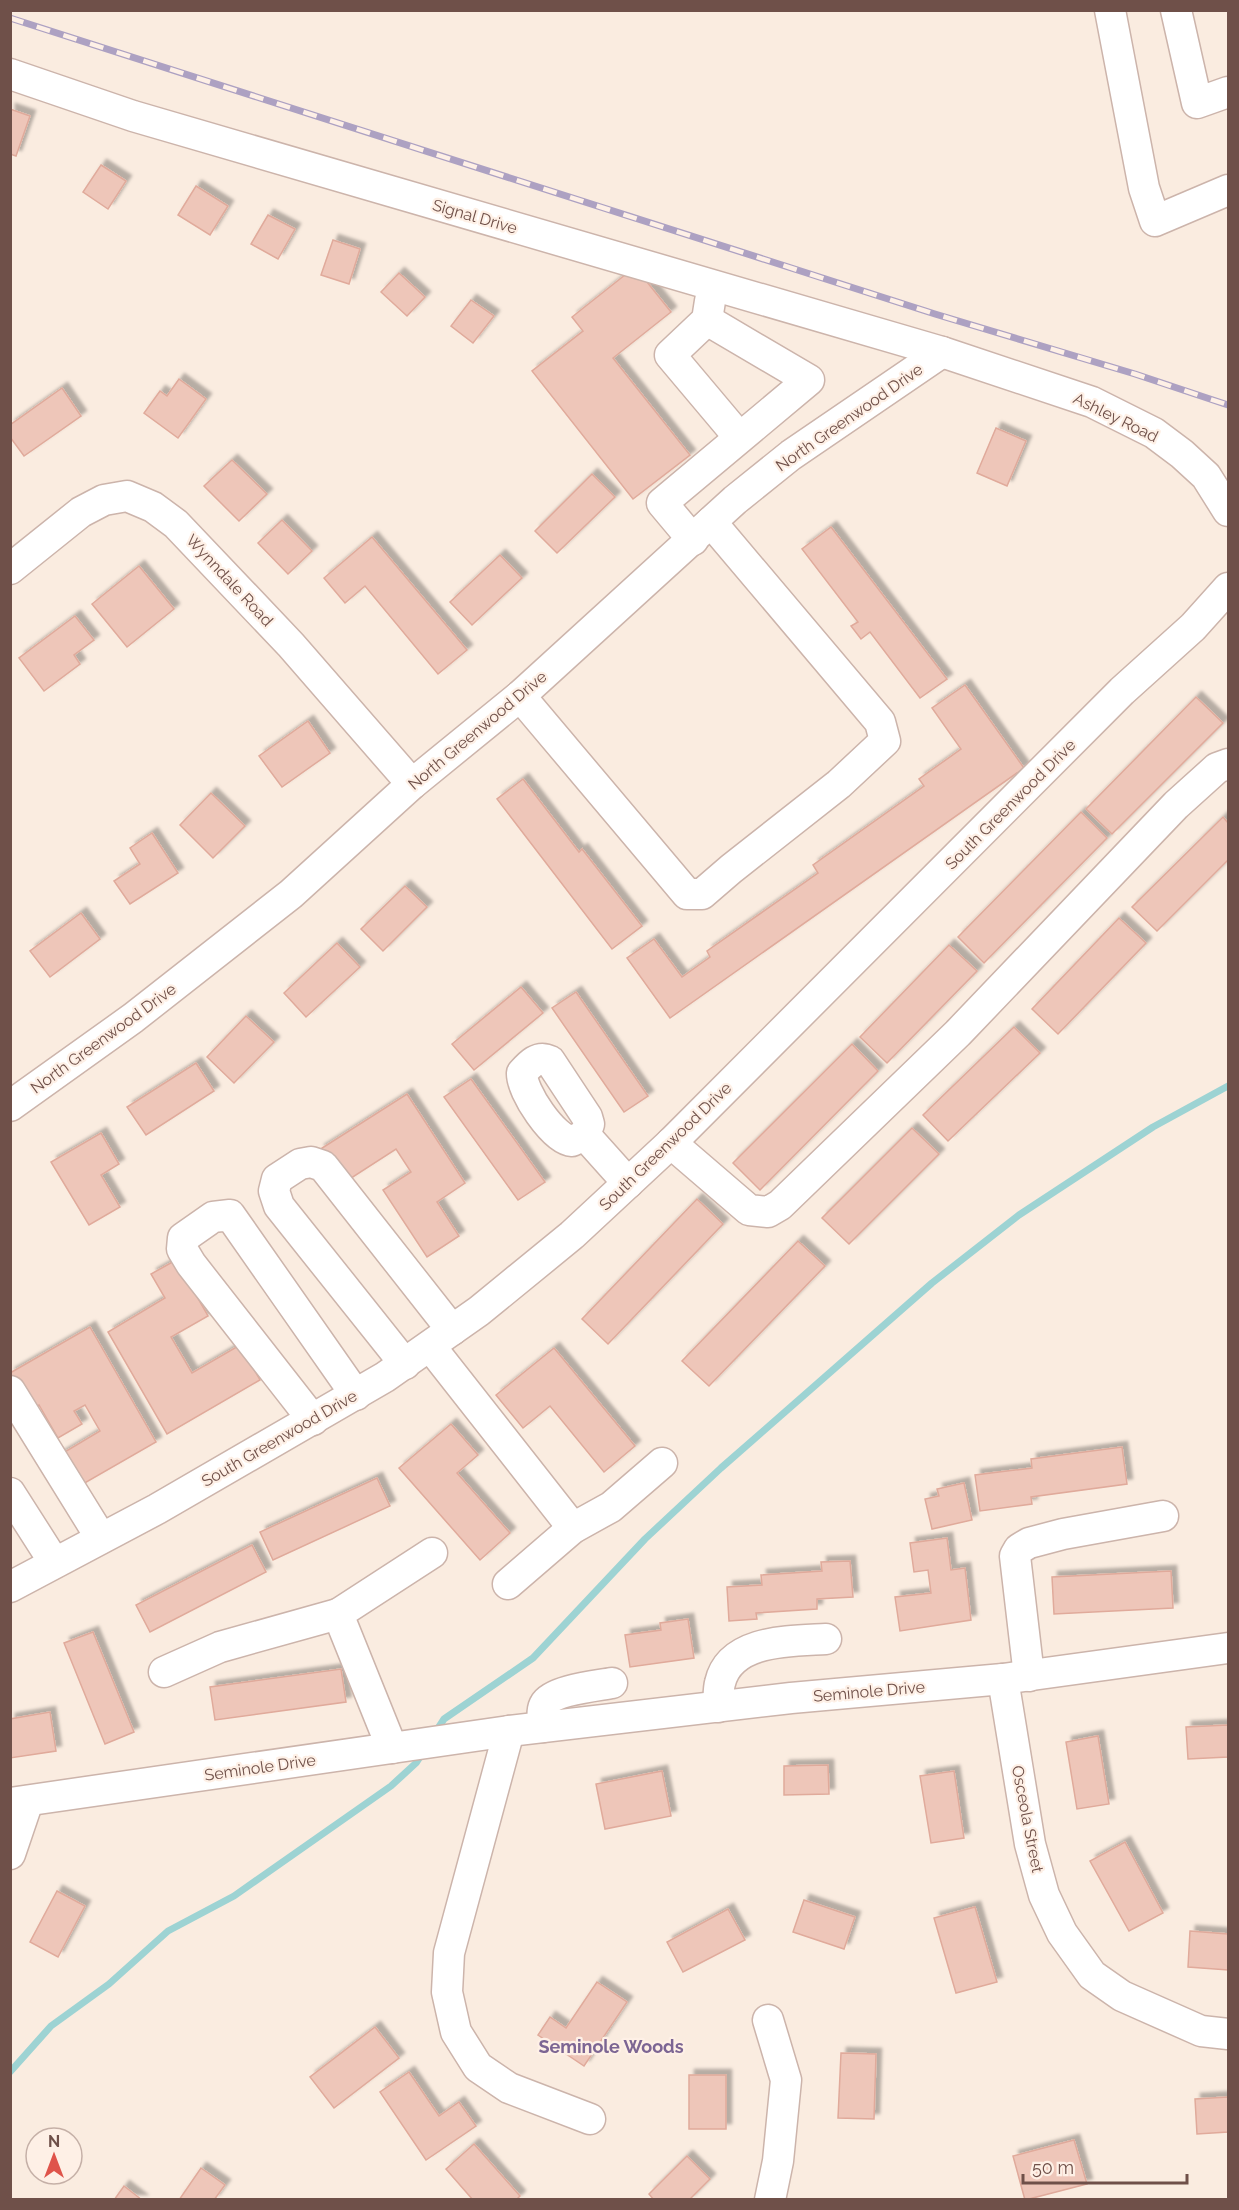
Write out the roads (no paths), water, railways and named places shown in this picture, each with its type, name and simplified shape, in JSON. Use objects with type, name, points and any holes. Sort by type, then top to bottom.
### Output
[{"type":"street","points":[[1110,10],[1144,188],[1155,221],[1228,190]]},
{"type":"street","points":[[1176,10],[1197,103],[1228,92]]},
{"type":"street","name":"Signal Drive","points":[[10,74],[133,116],[942,352]]},
{"type":"street","points":[[712,285],[707,320],[670,355],[739,437]]},
{"type":"street","points":[[520,696],[687,894],[702,894],[839,784],[885,741],[880,722],[702,531],[662,503],[809,380],[707,320]]},
{"type":"street","name":"North Greenwood Drive","points":[[10,1106],[133,1018],[291,894],[412,784],[520,696],[783,461],[942,352]]},
{"type":"street","name":"Ashley Road","points":[[942,352],[1092,402],[1154,433],[1206,476],[1228,511]]},
{"type":"street","points":[[784,400],[816,438]]},
{"type":"street","name":"Wynndale Road","points":[[10,569],[81,512],[104,501],[127,496],[153,507],[176,524],[291,645],[412,784]]},
{"type":"street","name":"South Greenwood Drive","points":[[10,1587],[157,1509],[356,1395],[405,1364],[479,1311],[572,1235],[671,1143],[1122,691],[1193,627],[1228,588]]},
{"type":"street","points":[[671,1143],[750,1210],[768,1212],[780,1206],[958,1033],[1176,806],[1217,768],[1228,764]]},
{"type":"street","points":[[585,1135],[628,1183]]},
{"type":"street","points":[[405,1364],[279,1206],[274,1191],[278,1179],[300,1164],[312,1162],[323,1166],[573,1528]]},
{"type":"street","points":[[313,1420],[190,1264],[182,1249],[183,1238],[213,1217],[230,1215],[356,1395]]},
{"type":"street","points":[[10,1391],[101,1538]]},
{"type":"street","points":[[508,1584],[573,1528],[611,1507],[662,1463]]},
{"type":"street","points":[[10,1493],[54,1562]]},
{"type":"street","name":"Osceola Street","points":[[1163,1516],[1063,1534],[1029,1543],[1019,1549],[1015,1556],[1016,1678],[1030,1844],[1044,1895],[1062,1933],[1092,1975],[1122,1996],[1201,2031],[1228,2034]]},
{"type":"street","points":[[164,1672],[220,1647],[338,1614],[432,1553]]},
{"type":"street","points":[[338,1614],[418,1744]]},
{"type":"street","points":[[718,1707],[719,1683],[732,1660],[748,1650],[785,1642],[826,1639]]},
{"type":"street","name":"Seminole Drive","points":[[20,1802],[509,1731],[718,1707],[1016,1678],[1228,1648]]},
{"type":"street","points":[[543,1727],[543,1706],[547,1701],[567,1692],[612,1683]]},
{"type":"street","points":[[509,1731],[449,1953],[447,1992],[456,2032],[478,2067],[509,2088],[590,2119]]},
{"type":"street","points":[[10,1854],[20,1802]]},
{"type":"street","points":[[768,2020],[786,2079],[778,2162],[770,2199]]},
{"type":"waterway","points":[[435,1733],[444,1719],[533,1658],[645,1539],[721,1468],[932,1283],[1019,1215],[1153,1127],[1228,1086]]},
{"type":"waterway","points":[[10,2072],[51,2026],[109,1984],[168,1931],[234,1896],[391,1786],[416,1763],[423,1752]]},
{"type":"railway","points":[[10,18],[935,314],[1135,374],[1228,405]]},
{"type":"district","name":"Seminole Woods","points":[[611,2047]]}]
